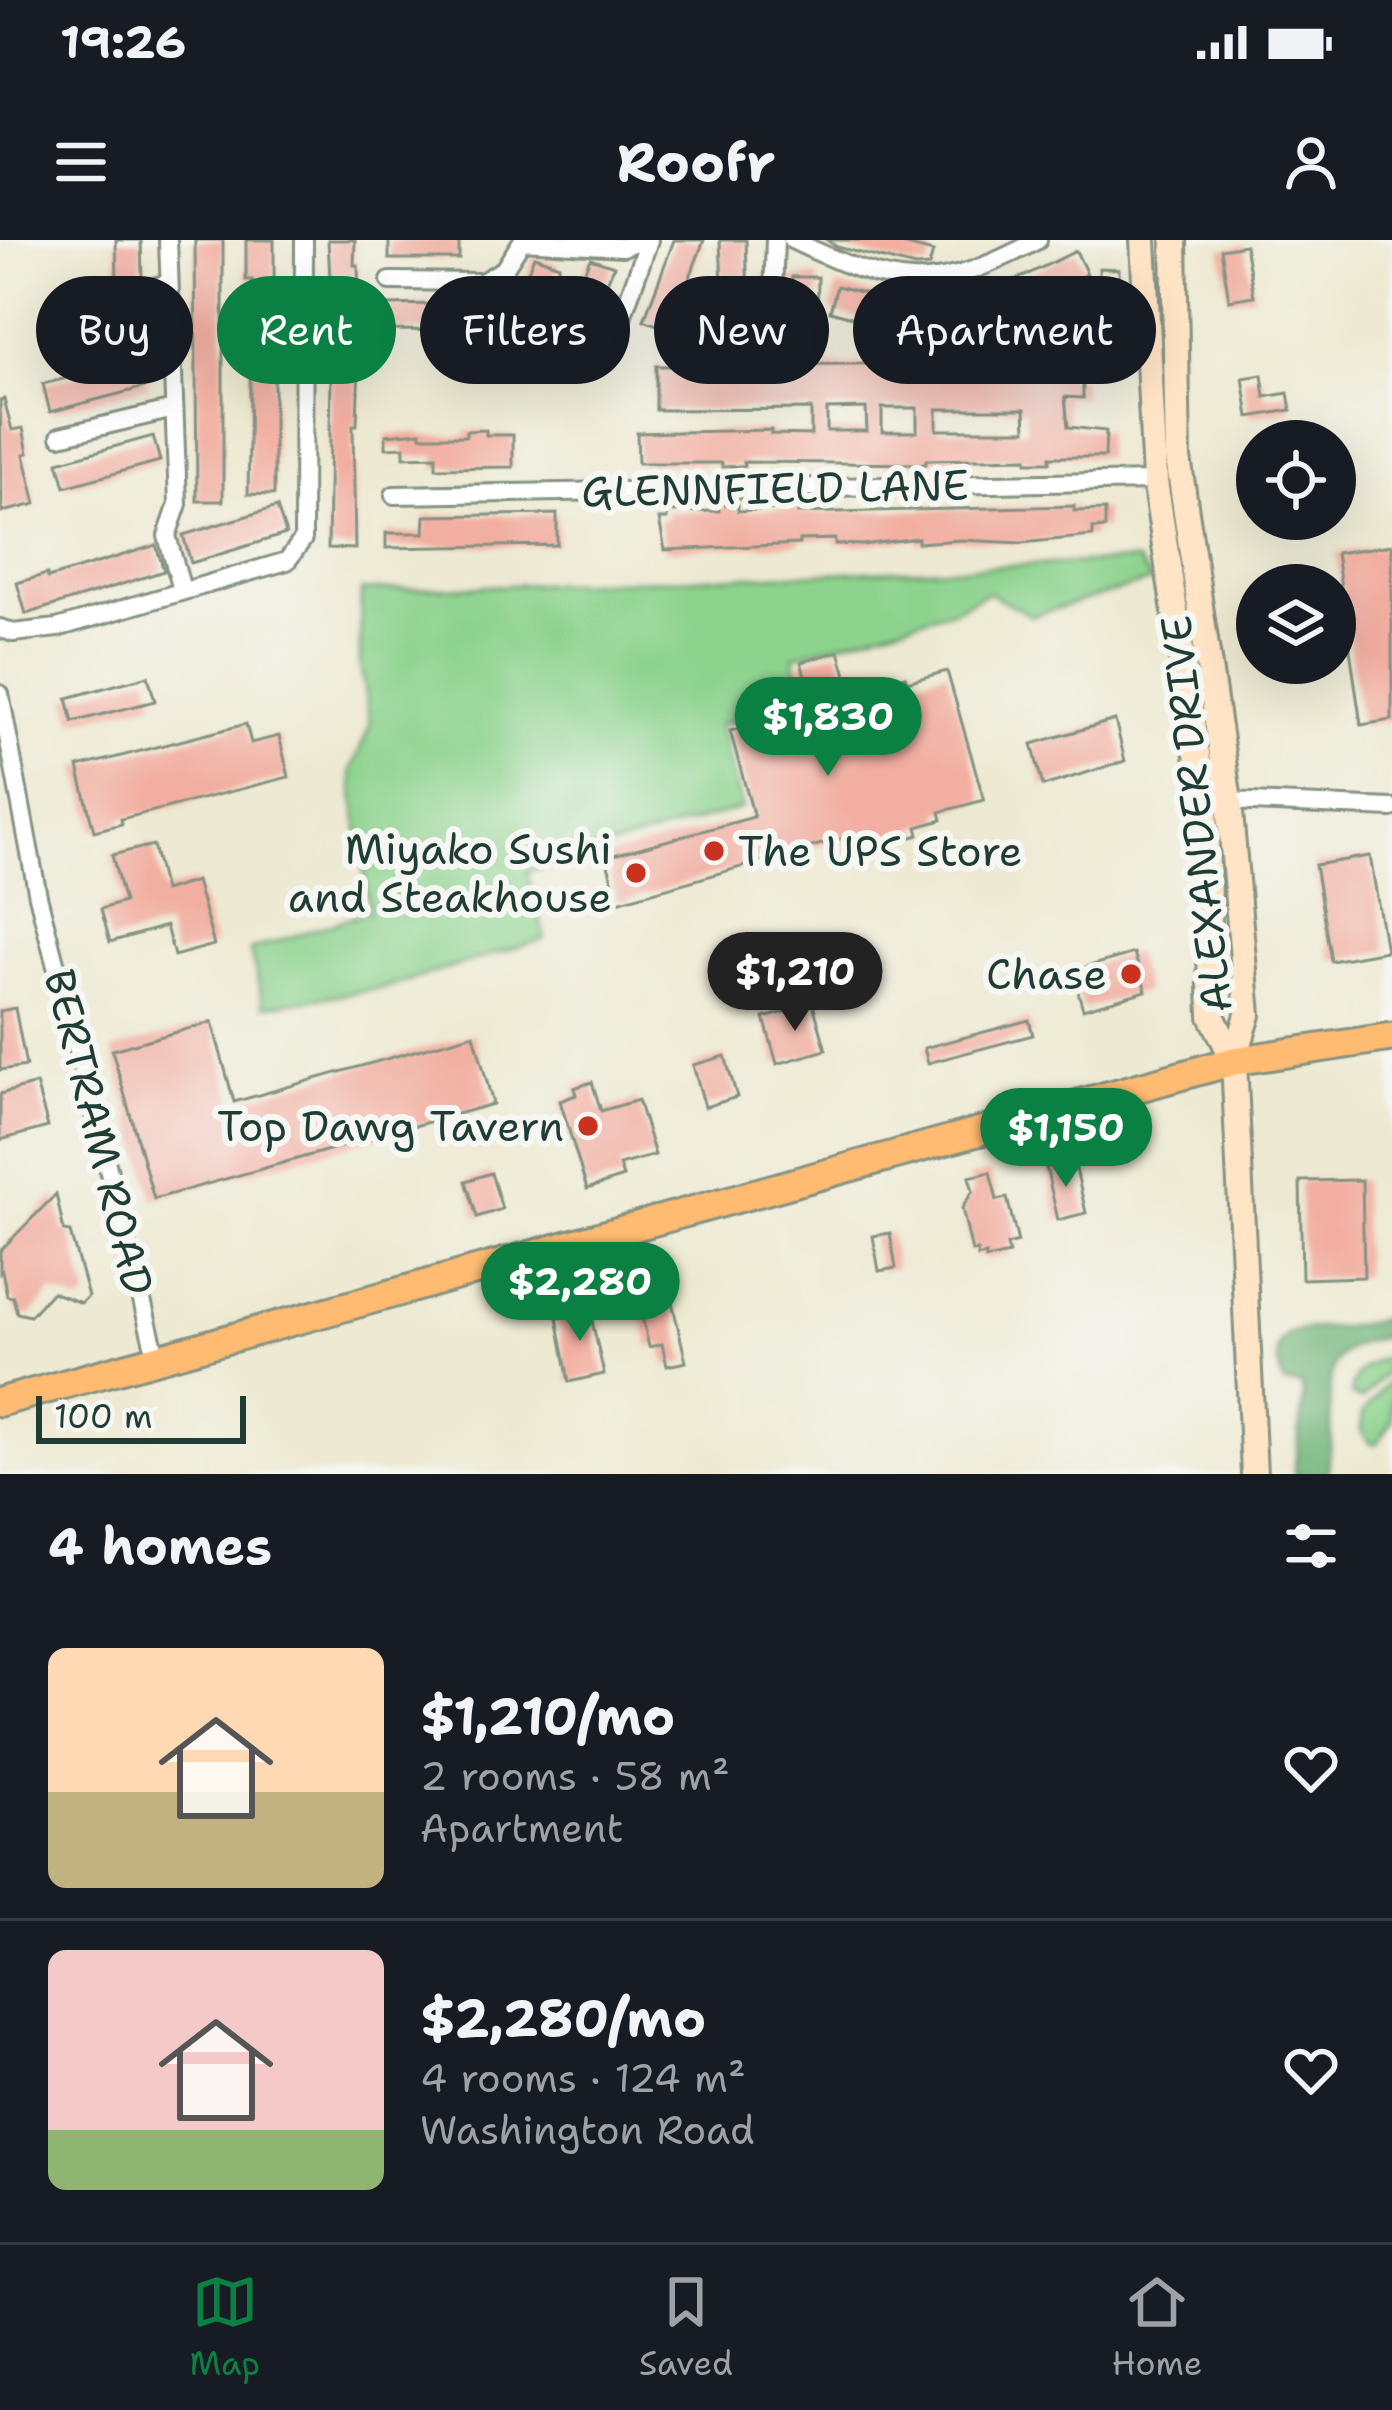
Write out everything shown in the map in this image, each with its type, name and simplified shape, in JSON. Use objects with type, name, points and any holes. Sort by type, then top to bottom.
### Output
[{"type":"main road","name":"ALEXANDER DRIVE","points":[[1144,240],[1155,481],[1204,807],[1212,1016],[1234,1061]]},
{"type":"main road","name":"ALEXANDER DRIVE","points":[[1174,240],[1178,458],[1229,801],[1248,1015],[1234,1061]]},
{"type":"main road","points":[[0,1402],[1234,1061],[1392,1037]]},
{"type":"main road","points":[[1234,1061],[1254,1474]]},
{"type":"street","points":[[168,240],[169,276]]},
{"type":"street","points":[[0,628],[13,633],[57,628],[287,561],[303,539],[304,240]]},
{"type":"street","points":[[396,281],[482,282],[504,269],[522,241],[623,247],[645,240]]},
{"type":"street","points":[[630,290],[645,240]]},
{"type":"street","points":[[774,276],[776,240]]},
{"type":"street","points":[[792,240],[858,272],[913,283],[957,278],[1031,242]]},
{"type":"street","points":[[173,384],[178,504],[167,536],[182,590]]},
{"type":"street","points":[[60,436],[174,409]]},
{"type":"street","name":"GLENNFIELD LANE","points":[[394,494],[1155,481]]},
{"type":"street","name":"BERTRAM ROAD","points":[[0,694],[38,896],[157,1359]]},
{"type":"street","points":[[1229,801],[1392,808]]},
{"type":"green space","points":[[1137,561],[1152,581],[1031,616],[988,592],[955,609],[794,656],[805,701],[719,724],[742,808],[527,872],[545,939],[384,988],[264,1006],[250,950],[369,912],[351,772],[370,725],[360,664],[361,591]]},
{"type":"green space","points":[[1392,1316],[1392,1336],[1351,1347],[1333,1367],[1328,1474],[1294,1474],[1304,1396],[1301,1385],[1284,1384],[1278,1365],[1282,1341],[1300,1330]]},
{"type":"green space","points":[[1392,1355],[1392,1365],[1362,1399],[1352,1396],[1358,1373]]},
{"type":"green space","points":[[1392,1377],[1392,1422],[1377,1443],[1371,1443],[1361,1431],[1363,1413]]},
{"type":"building","points":[[116,240],[141,240],[142,276],[117,276]]},
{"type":"building","points":[[195,240],[223,240],[223,276],[217,276],[217,384],[223,384],[223,501],[197,501]]},
{"type":"building","points":[[246,240],[274,240],[274,276],[246,276]]},
{"type":"building","points":[[328,240],[355,240],[358,276],[330,276]]},
{"type":"building","points":[[389,240],[459,240],[459,259],[389,259]]},
{"type":"building","points":[[674,240],[704,240],[690,276],[660,276]]},
{"type":"building","points":[[720,240],[746,240],[747,276],[722,276]]},
{"type":"building","points":[[827,240],[888,240],[933,252],[929,266],[915,267],[837,247]]},
{"type":"building","points":[[1245,245],[1254,296],[1229,300],[1221,249]]},
{"type":"building","points":[[1076,251],[1087,274],[1083,276],[1024,276]]},
{"type":"building","points":[[534,256],[559,265],[555,276],[526,276]]},
{"type":"building","points":[[590,258],[614,266],[610,276],[582,276]]},
{"type":"building","points":[[1099,268],[1119,269],[1119,276],[1099,276]]},
{"type":"building","points":[[837,286],[853,290],[853,317],[830,311]]},
{"type":"building","points":[[654,293],[654,324],[644,320]]},
{"type":"building","points":[[420,304],[420,330],[396,330],[396,305]]},
{"type":"building","points":[[829,364],[853,364],[853,384],[1083,384],[1083,398],[1065,397],[1068,427],[1106,431],[1105,457],[1050,457],[1050,462],[1027,462],[1027,458],[926,460],[926,464],[744,462],[745,466],[722,467],[722,463],[638,463],[637,433],[771,430],[771,434],[811,435],[811,409],[656,410],[656,384],[829,384]],"holes":[[[866,408],[867,431],[827,431],[827,409]],[[882,408],[917,408],[917,432],[882,432]],[[937,409],[1025,409],[1026,430],[937,430]]]},
{"type":"building","points":[[1262,375],[1265,397],[1288,393],[1291,410],[1249,417],[1243,378]]},
{"type":"building","points":[[43,384],[149,386],[50,412]]},
{"type":"building","points":[[250,384],[274,384],[274,495],[248,494]]},
{"type":"building","points":[[331,384],[358,384],[357,425],[353,425],[355,549],[328,548]]},
{"type":"building","points":[[4,399],[12,430],[23,428],[36,504],[2,512],[0,400]]},
{"type":"building","points":[[486,430],[486,435],[513,435],[513,467],[436,468],[436,456],[404,457],[404,447],[386,448],[386,435],[466,436],[466,431]]},
{"type":"building","points":[[153,436],[160,461],[65,487],[58,462]]},
{"type":"building","points":[[719,504],[738,504],[738,511],[798,508],[798,513],[1074,506],[1074,511],[1105,510],[1105,528],[1093,529],[1093,536],[1021,543],[918,543],[918,538],[862,545],[835,544],[835,539],[665,550],[659,519],[667,519],[667,512],[719,511]]},
{"type":"building","points":[[277,507],[286,534],[191,563],[183,535]]},
{"type":"building","points":[[557,514],[557,545],[386,548],[386,533],[424,533],[425,516]]},
{"type":"building","points":[[156,545],[164,571],[26,614],[17,583]]},
{"type":"building","points":[[1392,545],[1392,720],[1361,725],[1355,684],[1356,564],[1338,564],[1336,553]]},
{"type":"building","points":[[839,651],[849,685],[905,676],[907,682],[947,671],[984,800],[940,812],[942,820],[917,827],[919,835],[847,855],[843,838],[618,902],[606,857],[754,817],[730,731],[814,707],[801,662]]},
{"type":"building","points":[[148,676],[155,701],[73,722],[67,698]]},
{"type":"building","points":[[1115,720],[1125,761],[1043,786],[1032,744]]},
{"type":"building","points":[[246,724],[251,743],[279,736],[289,777],[121,819],[122,824],[94,831],[78,767]]},
{"type":"building","points":[[153,845],[164,891],[196,881],[214,945],[174,956],[166,926],[110,942],[101,909],[124,902],[112,855]]},
{"type":"building","points":[[1370,856],[1386,951],[1331,961],[1315,865]]},
{"type":"building","points":[[1134,953],[1146,991],[1083,1009],[1072,971]]},
{"type":"building","points":[[813,1004],[826,1050],[777,1064],[764,1018]]},
{"type":"building","points":[[15,1008],[26,1066],[0,1070],[0,1011]]},
{"type":"building","points":[[1029,1020],[1033,1035],[928,1063],[924,1048]]},
{"type":"building","points":[[212,1022],[234,1102],[474,1034],[493,1104],[154,1199],[112,1050]]},
{"type":"building","points":[[725,1056],[737,1097],[705,1107],[693,1065]]},
{"type":"building","name":"Top Dawg Tavern","points":[[592,1082],[601,1111],[638,1100],[655,1155],[619,1165],[623,1177],[587,1189],[560,1101],[576,1095],[574,1088]]},
{"type":"building","points":[[36,1084],[48,1127],[0,1140],[0,1094]]},
{"type":"building","points":[[1074,1160],[1086,1213],[1058,1220],[1046,1167]]},
{"type":"building","points":[[990,1172],[997,1200],[1007,1198],[1018,1242],[1007,1245],[1009,1254],[986,1259],[972,1252],[962,1208],[973,1191],[969,1177]]},
{"type":"building","points":[[491,1173],[502,1209],[477,1217],[466,1181]]},
{"type":"building","points":[[1362,1180],[1364,1277],[1302,1279],[1300,1181]]},
{"type":"building","points":[[56,1194],[88,1296],[81,1303],[52,1292],[30,1316],[17,1313],[0,1273],[0,1251]]},
{"type":"building","points":[[890,1233],[896,1268],[879,1271],[873,1236]]},
{"type":"building","points":[[668,1284],[686,1362],[667,1366],[662,1344],[649,1347],[637,1295]]},
{"type":"building","points":[[588,1303],[604,1374],[569,1382],[557,1318],[568,1316],[566,1309]]},
{"type":"place","name":"The UPS Store","points":[[714,851]]},
{"type":"place","name":"Miyako Sushi and Steakhouse","points":[[636,873]]},
{"type":"place","name":"Chase","points":[[1131,974]]},
{"type":"place","name":"Top Dawg Tavern","points":[[588,1126]]}]
